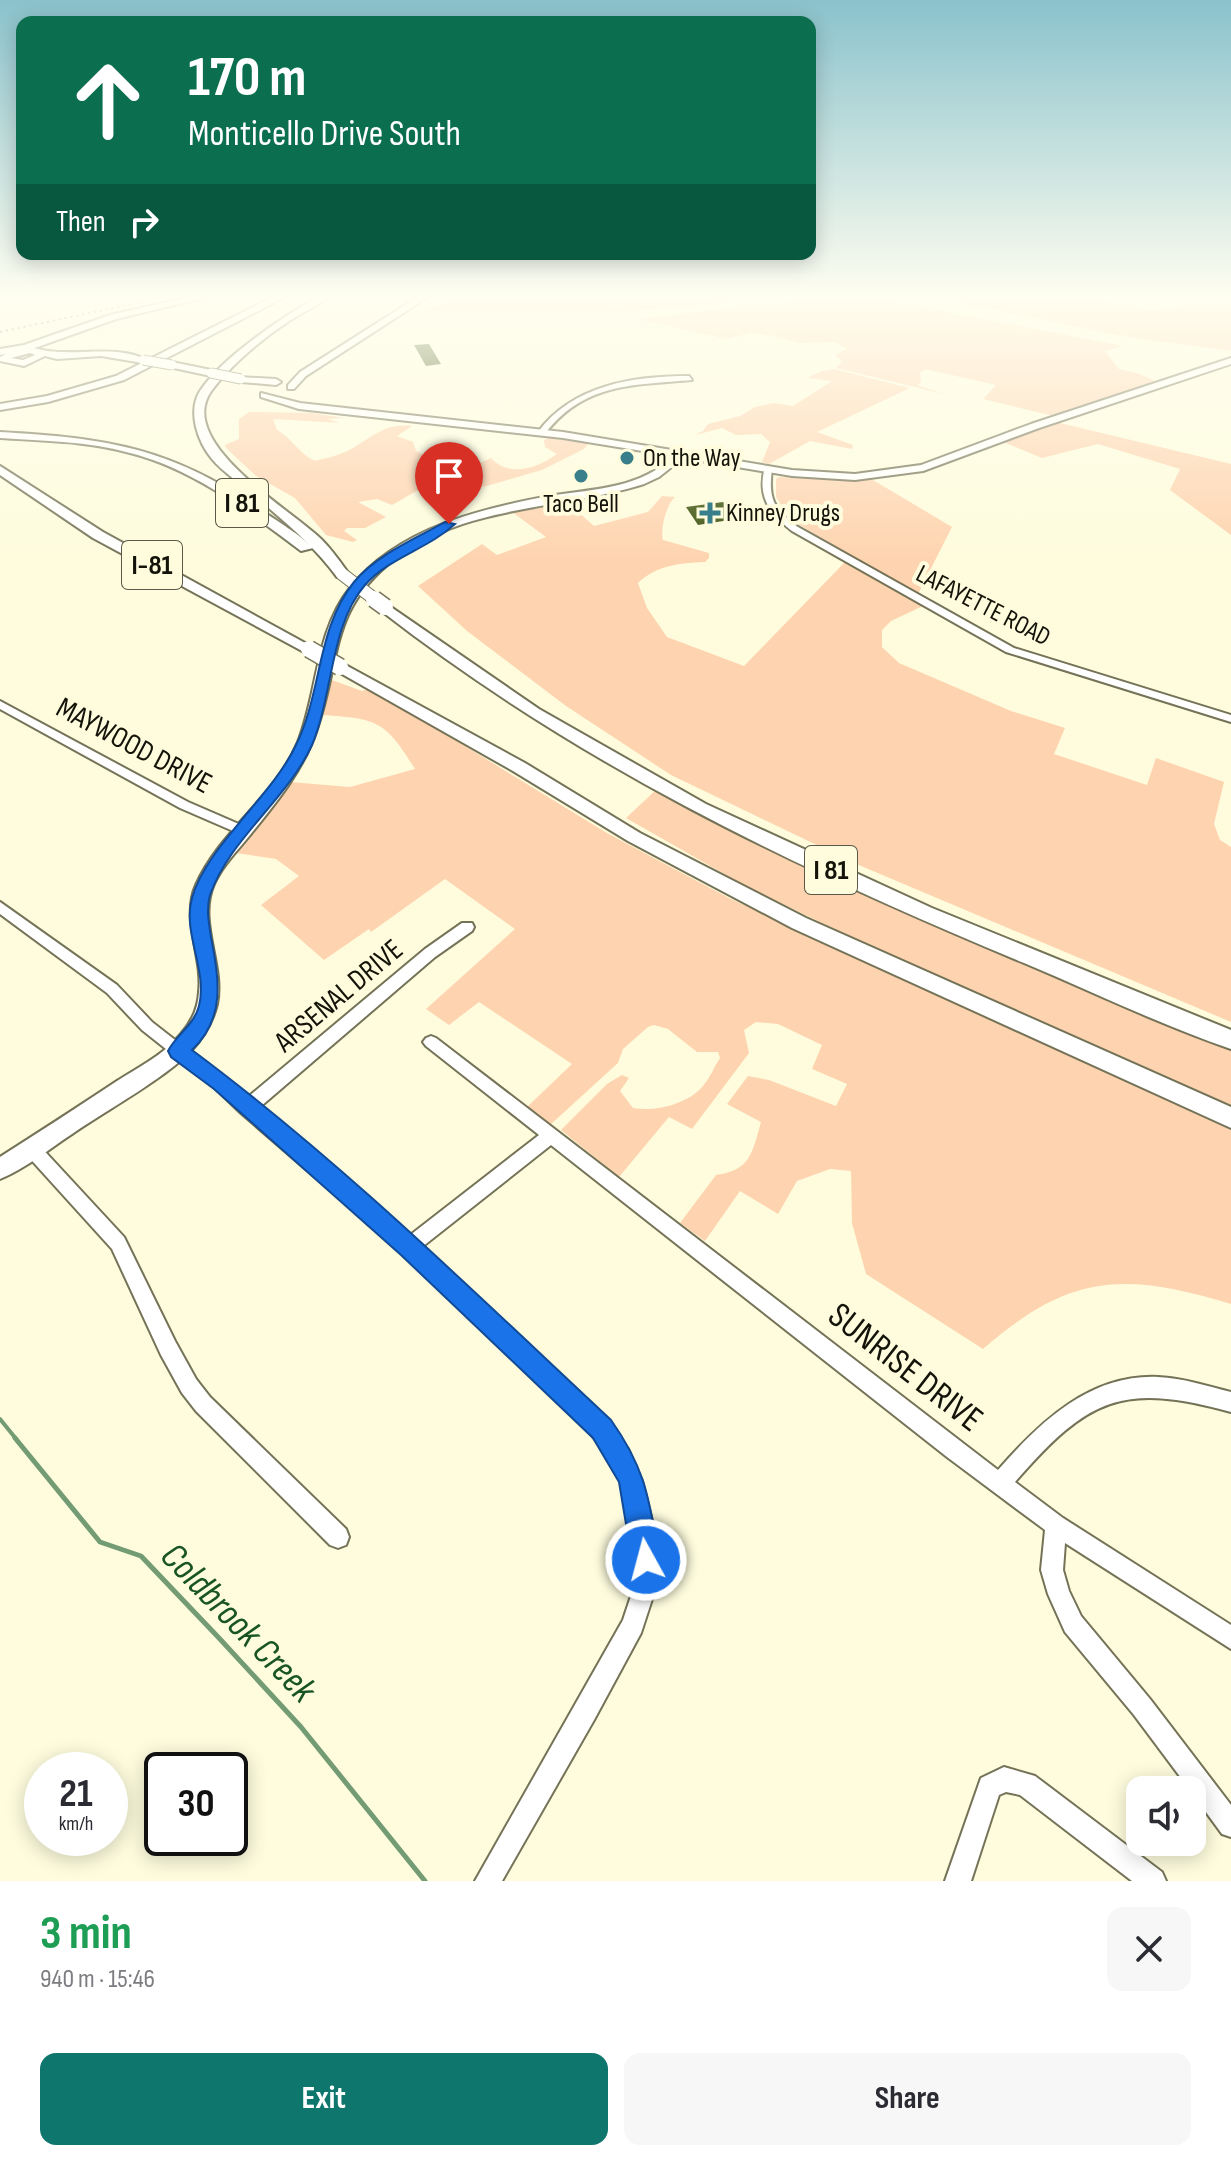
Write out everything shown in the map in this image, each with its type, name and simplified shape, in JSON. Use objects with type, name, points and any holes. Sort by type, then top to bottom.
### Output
[{"type":"highway","points":[[0,407],[48,399],[104,383]]},
{"type":"highway","points":[[213,383],[204,393],[200,417],[203,437],[217,458],[319,544],[342,574]]},
{"type":"highway","name":"I 81","points":[[0,435],[132,450],[180,466],[204,479],[342,574],[506,696],[626,769],[831,870],[1231,1040]]},
{"type":"highway","name":"I-81","points":[[0,470],[69,518],[415,707]]},
{"type":"highway","points":[[0,480],[83,532],[155,566]]},
{"type":"highway","name":"I 81","points":[[415,707],[634,837],[799,923],[1231,1118]]},
{"type":"main road","points":[[248,383],[287,403],[542,432],[768,469],[855,477],[923,468],[1023,430],[1165,383]]},
{"type":"main road","points":[[261,392],[277,383]]},
{"type":"main road","points":[[279,383],[290,389],[295,398],[321,408]]},
{"type":"main road","points":[[261,392],[290,389],[295,383]]},
{"type":"main road","points":[[646,447],[665,456],[667,467]]},
{"type":"main road","points":[[0,1169],[178,1051],[193,1037],[208,1008],[210,983],[199,916],[201,896],[222,858],[283,781],[303,748],[315,718],[335,622],[350,595],[378,566],[449,524],[637,482],[667,467],[682,453]]},
{"type":"street","points":[[542,432],[560,412],[624,383]]},
{"type":"street","name":"LAFAYETTE ROAD","points":[[768,469],[766,496],[777,516],[986,639],[1064,669],[1231,719]]},
{"type":"street","name":"MAYWOOD DRIVE","points":[[0,704],[184,805],[244,831]]},
{"type":"street","points":[[0,907],[93,973],[147,1026],[409,1247],[602,1429],[621,1456],[632,1481],[646,1560],[644,1590],[633,1625],[488,1881]]},
{"type":"street","name":"ARSENAL DRIVE","points":[[247,1108],[430,953],[467,927]]},
{"type":"street","name":"SUNRISE DRIVE","points":[[431,1042],[549,1137],[1056,1525],[1231,1638]]},
{"type":"street","points":[[409,1247],[549,1137]]},
{"type":"street","points":[[31,1148],[118,1243],[168,1348],[196,1395],[338,1537]]},
{"type":"street","points":[[1000,1483],[1038,1438],[1079,1405],[1098,1395],[1146,1387],[1202,1392],[1231,1402]]},
{"type":"street","points":[[1056,1525],[1052,1570],[1073,1624],[1142,1707],[1231,1825]]},
{"type":"street","points":[[958,1881],[990,1787],[1004,1779],[1026,1785],[1153,1881]]},
{"type":"shaded area","points":[[829,383],[889,383],[910,388],[817,432],[853,445],[852,449],[810,441],[769,464],[762,462],[770,442],[761,434],[736,435],[722,428],[695,435],[708,424],[740,416],[755,407],[774,403],[793,406]]},
{"type":"shaded area","points":[[897,383],[920,383],[917,385],[944,394]]},
{"type":"shaded area","points":[[986,383],[1155,383],[1054,416],[983,399],[996,385]]},
{"type":"shaded area","points":[[249,412],[311,413],[344,418],[327,419],[340,423],[273,419],[277,430],[315,461],[348,450],[394,426],[412,426],[397,436],[413,442],[416,451],[422,454],[474,454],[435,479],[438,482],[491,458],[506,468],[533,467],[557,454],[545,447],[544,440],[549,438],[589,443],[584,449],[542,470],[483,487],[456,493],[427,485],[392,505],[377,499],[358,502],[386,517],[365,528],[347,528],[344,531],[357,540],[353,542],[326,535],[295,498],[256,476],[226,448],[225,445],[239,439],[239,419]]},
{"type":"shaded area","points":[[1060,423],[1231,464],[1231,535],[1170,490],[1180,469],[1098,444],[1042,458],[1001,441]]},
{"type":"shaded area","points":[[776,479],[873,480],[952,527],[917,596],[790,519],[776,497]]},
{"type":"shaded area","points":[[662,496],[675,497],[664,518],[663,540],[709,553],[705,562],[661,569],[638,583],[647,608],[667,637],[744,666],[845,562],[923,606],[891,621],[882,630],[882,647],[899,663],[1011,711],[1065,728],[1054,754],[1147,785],[1156,758],[1224,782],[1214,824],[1220,840],[1231,847],[1231,1022],[854,863],[671,775],[566,706],[467,631],[418,586],[482,544],[497,555],[546,537],[512,512],[568,503],[594,526],[648,512]]},
{"type":"shaded area","points":[[329,679],[362,691],[370,688],[607,833],[729,898],[1231,1130],[1231,1304],[1159,1287],[1128,1284],[1100,1286],[1071,1293],[1043,1305],[983,1349],[866,1274],[852,1223],[851,1171],[830,1169],[797,1181],[778,1214],[740,1191],[705,1241],[680,1223],[716,1175],[737,1169],[748,1158],[761,1122],[727,1104],[748,1076],[769,1080],[836,1106],[847,1084],[812,1069],[822,1045],[778,1024],[756,1022],[744,1030],[749,1053],[692,1129],[669,1117],[619,1177],[561,1130],[607,1084],[622,1075],[629,1078],[620,1091],[633,1108],[661,1108],[689,1098],[705,1083],[720,1058],[718,1052],[697,1052],[668,1029],[654,1025],[648,1027],[623,1049],[618,1063],[550,1125],[527,1107],[572,1064],[479,1002],[449,1025],[426,1009],[515,929],[445,879],[371,932],[369,929],[324,960],[261,905],[299,876],[276,859],[236,853],[290,782],[350,787],[415,769],[396,740],[378,725],[356,718],[323,715]]},
{"type":"shaded area","points":[[657,789],[813,871],[1231,1050],[1231,1106],[840,932],[740,883],[626,818]]},
{"type":"building","name":"Kinney Drugs","points":[[723,502],[736,519],[698,525],[686,507]]},
{"type":"waterway","name":"Coldbrook Creek","points":[[0,1419],[17,1440]]},
{"type":"waterway","name":"Coldbrook Creek","points":[[15,1438],[100,1542],[141,1556],[219,1638],[301,1727],[425,1881]]},
{"type":"place","name":"On the Way","points":[[627,458]]},
{"type":"place","name":"Taco Bell","points":[[581,476]]},
{"type":"place","name":"Kinney Drugs","points":[[710,513]]},
{"type":"route","points":[[449,524],[378,566],[350,595],[339,614],[315,718],[303,748],[283,781],[222,858],[201,896],[199,916],[210,983],[208,1008],[193,1037],[178,1051],[221,1083],[409,1247],[602,1429],[621,1456],[632,1481],[646,1560]]}]
